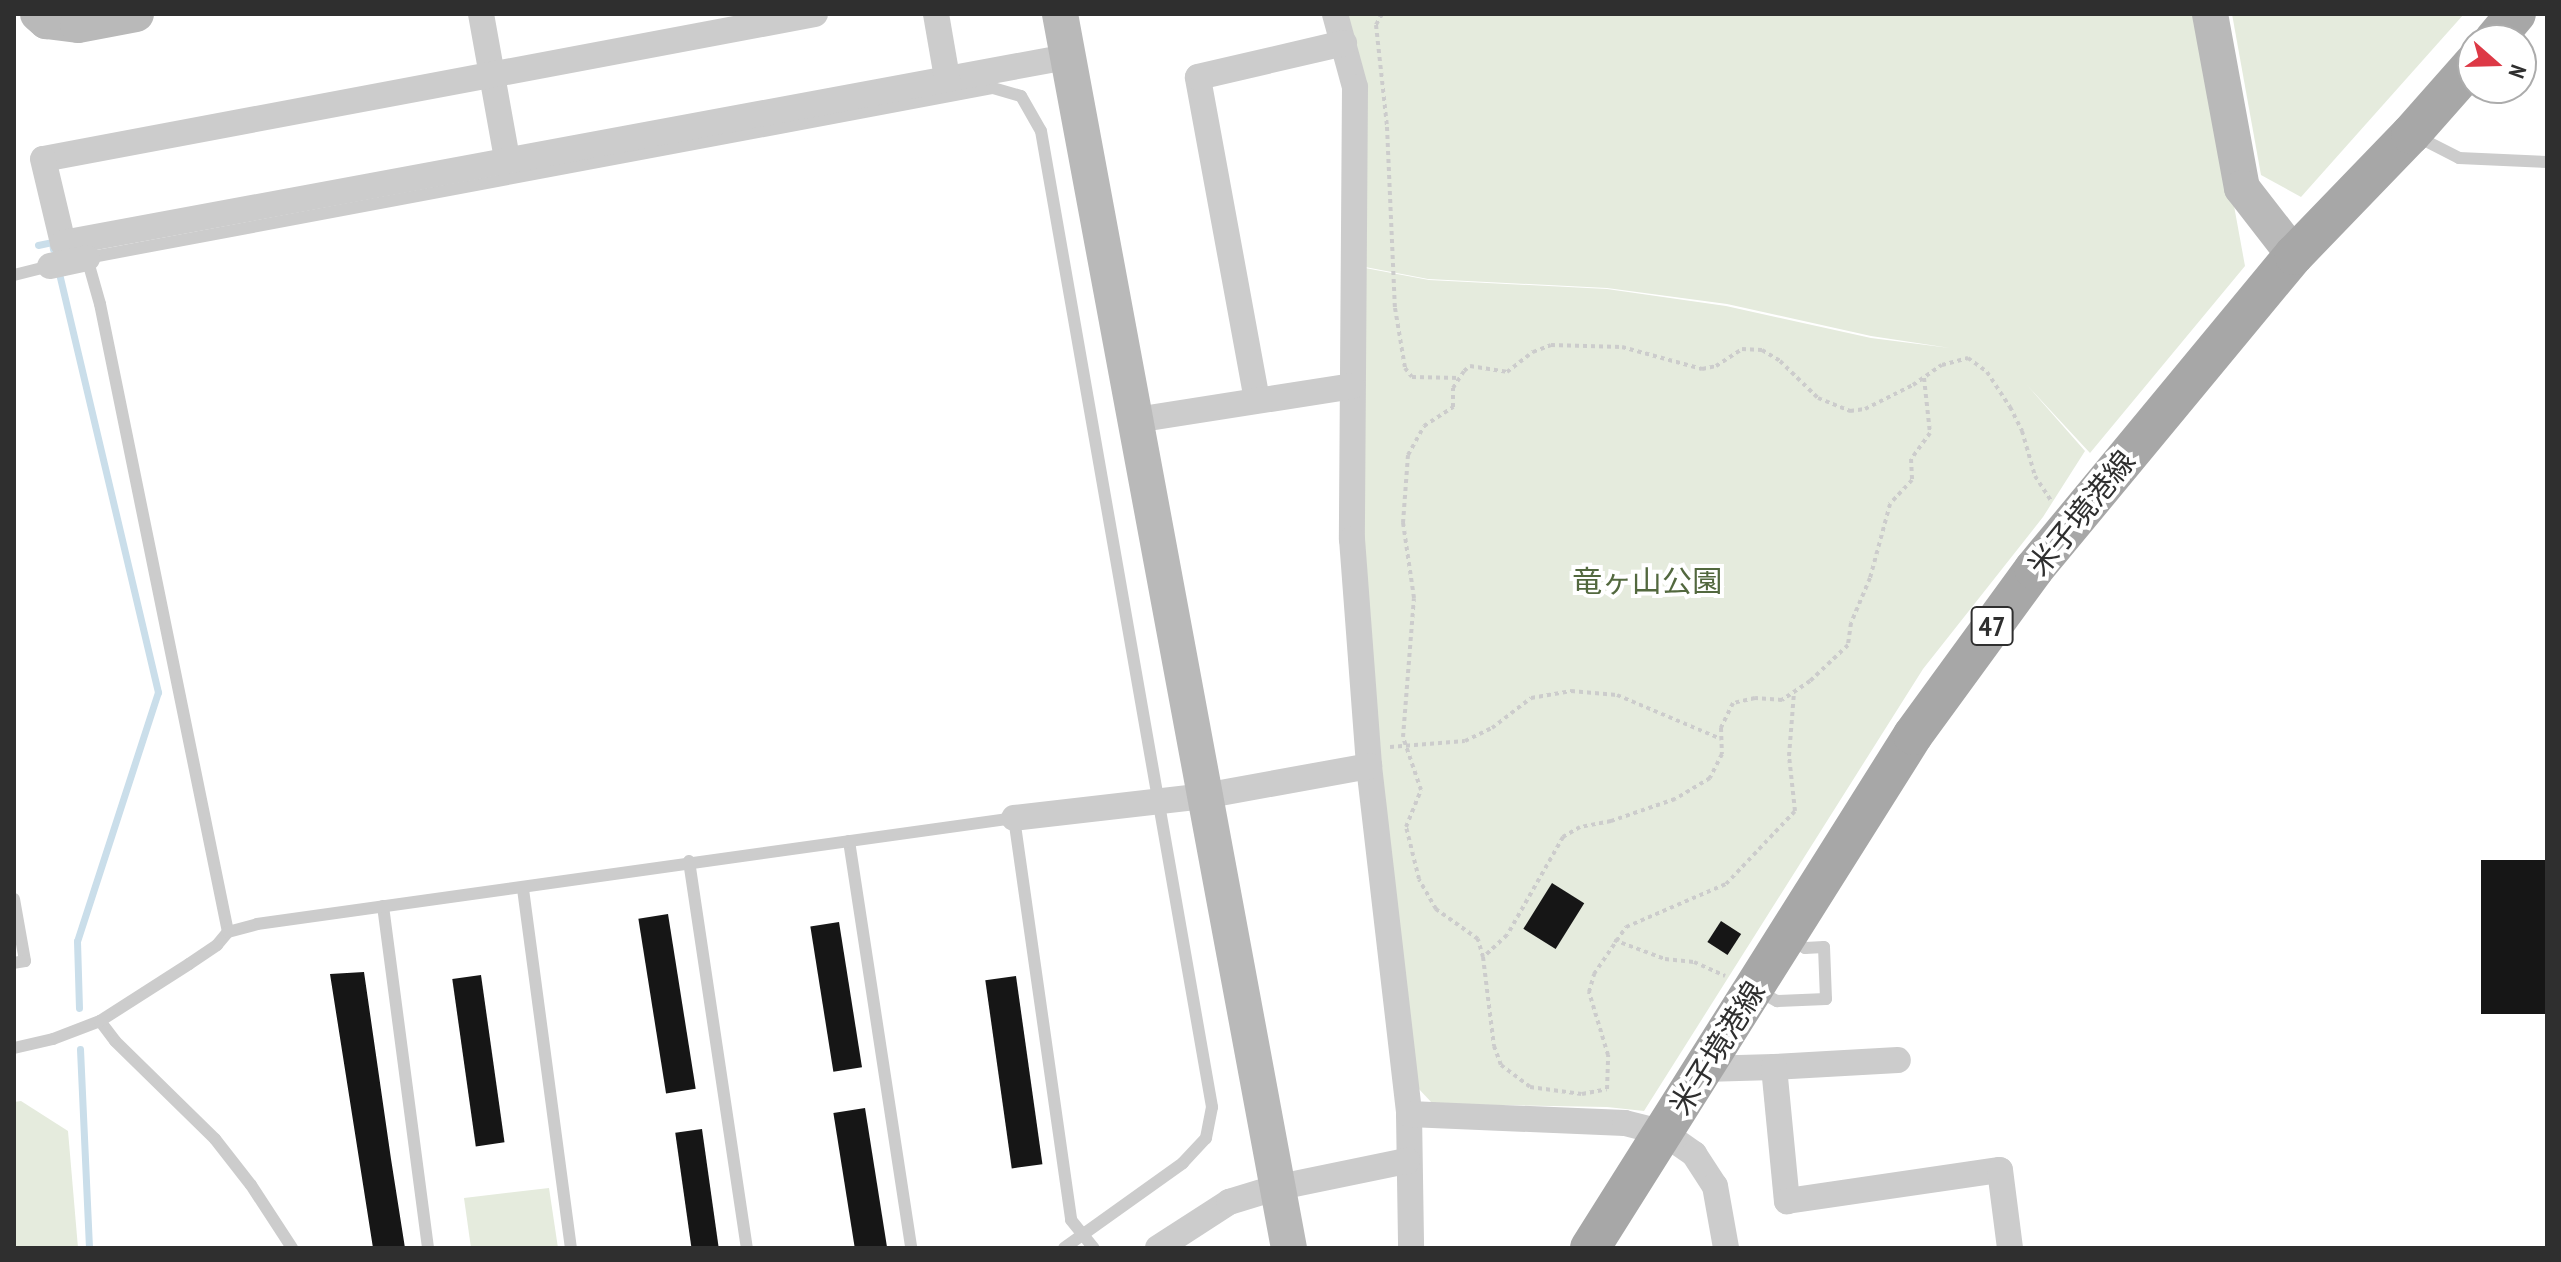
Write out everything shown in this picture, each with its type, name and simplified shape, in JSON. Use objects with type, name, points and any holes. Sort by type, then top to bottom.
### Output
[{"type":"main road","name":"米子境港線","points":[[1590,1248],[1704,1069],[1744,985],[1787,936],[1913,735],[2072,523],[2294,255],[2457,82]]},
{"type":"street","points":[[38,14],[46,21],[78,25],[136,14]]},
{"type":"street","points":[[481,14],[507,158]]},
{"type":"street","points":[[815,14],[43,159],[63,243],[507,158],[1067,57]]},
{"type":"street","points":[[936,14],[947,78]]},
{"type":"street","points":[[1060,14],[1275,1188],[1289,1248]]},
{"type":"street","points":[[1335,14],[1355,87],[1352,539],[1368,758],[1409,1114],[1407,1161],[1411,1248]]},
{"type":"street","points":[[2210,14],[2242,188],[2294,255]]},
{"type":"street","points":[[1257,400],[1198,77],[1344,43]]},
{"type":"street","points":[[1136,420],[1352,386]]},
{"type":"street","points":[[1014,818],[1204,796],[1368,758]]},
{"type":"street","points":[[1704,1069],[1898,1060]]},
{"type":"street","points":[[1774,1067],[1787,1201],[2000,1170],[2010,1248]]},
{"type":"street","points":[[1409,1114],[1625,1123],[1664,1133],[1694,1154],[1715,1186],[1726,1248]]},
{"type":"street","points":[[1158,1248],[1229,1202],[1275,1188],[1407,1161]]},
{"type":"lane","points":[[14,275],[67,262],[993,88],[1021,96],[1041,131],[1212,1107],[1206,1138],[1183,1163],[1064,1248]]},
{"type":"lane","points":[[2411,134],[2459,158],[2547,162]]},
{"type":"lane","points":[[67,262],[100,304],[228,932]]},
{"type":"lane","points":[[14,1048],[53,1039],[100,1021],[199,958],[228,932],[257,924],[523,889],[689,861],[1014,818],[1071,1220],[1094,1248]]},
{"type":"lane","points":[[849,841],[911,1248]]},
{"type":"lane","points":[[689,861],[747,1248]]},
{"type":"lane","points":[[523,889],[571,1248]]},
{"type":"lane","points":[[14,899],[25,961],[14,963]]},
{"type":"lane","points":[[383,906],[428,1248]]},
{"type":"lane","points":[[1744,985],[1777,1001],[1826,999],[1824,947],[1805,948],[1787,936]]},
{"type":"lane","points":[[100,1021],[115,1041],[215,1139],[251,1185],[292,1248]]},
{"type":"path","points":[[1382,14],[1376,25],[1387,127],[1395,308],[1405,368],[1412,377],[1460,378]]},
{"type":"path","points":[[1795,691],[1789,756],[1795,811],[1726,884],[1626,927],[1614,940],[1594,974],[1589,992],[1608,1055],[1607,1089],[1598,1093],[1561,1093],[1530,1087],[1501,1065],[1494,1046],[1478,939],[1436,909],[1419,879],[1406,827],[1421,790],[1405,744],[1414,598],[1403,523],[1408,455],[1424,426],[1453,407],[1453,388],[1470,366],[1507,372],[1533,352],[1564,345],[1622,347],[1702,369],[1716,366],[1742,349],[1762,350],[1780,361],[1818,398],[1850,411],[1865,409],[1942,365],[1968,358],[1987,372],[2006,401],[2022,431],[2041,490],[2072,523]]},
{"type":"path","points":[[1483,957],[1507,935],[1563,837],[1580,827],[1611,821],[1675,799],[1710,778],[1722,754],[1721,728],[1733,703],[1755,698],[1782,700],[1848,645],[1851,623],[1870,578],[1890,504],[1912,480],[1911,459],[1930,433],[1924,378]]},
{"type":"path","points":[[1368,758],[1405,744],[1446,745],[1465,741],[1492,728],[1531,698],[1571,691],[1617,695],[1721,740]]},
{"type":"path","points":[[1614,940],[1665,959],[1711,968],[1744,985]]},
{"type":"green space","name":"竜ヶ山公園","points":[[1340,14],[2199,14],[2245,266],[2090,453],[2026,384],[2085,451],[2043,517],[1923,669],[1644,1111],[1607,1107],[1433,1104],[1417,1087],[1380,769],[1361,518],[1365,268],[1429,280],[1607,289],[1726,306],[1871,338],[1950,348],[1871,336],[1727,304],[1607,288],[1428,279],[1360,266]]},
{"type":"green space","points":[[2232,14],[2464,14],[2301,197],[2261,175]]},
{"type":"green space","points":[[21,1101],[68,1131],[78,1248],[14,1248],[14,1102]]},
{"type":"green space","points":[[549,1188],[558,1248],[471,1248],[464,1198]]},
{"type":"building","points":[[2481,860],[2547,860],[2547,1014],[2481,1014]]},
{"type":"building","points":[[1552,883],[1584,903],[1556,949],[1523,929]]},
{"type":"building","points":[[668,914],[696,1089],[666,1094],[638,919]]},
{"type":"building","points":[[1721,921],[1741,934],[1728,955],[1707,942]]},
{"type":"building","points":[[839,922],[862,1067],[833,1072],[810,927]]},
{"type":"building","points":[[364,972],[405,1248],[373,1248],[330,974]]},
{"type":"building","points":[[481,975],[505,1142],[476,1146],[452,979]]},
{"type":"building","points":[[1016,976],[1042,1164],[1012,1168],[985,980]]},
{"type":"building","points":[[865,1108],[887,1248],[855,1248],[833,1113]]},
{"type":"building","points":[[702,1129],[719,1248],[691,1248],[675,1133]]},
{"type":"waterway","points":[[38,245],[52,242],[53,249]]},
{"type":"waterway","points":[[58,269],[158,692],[77,941],[79,1008]]},
{"type":"waterway","points":[[80,1049],[89,1248]]}]
